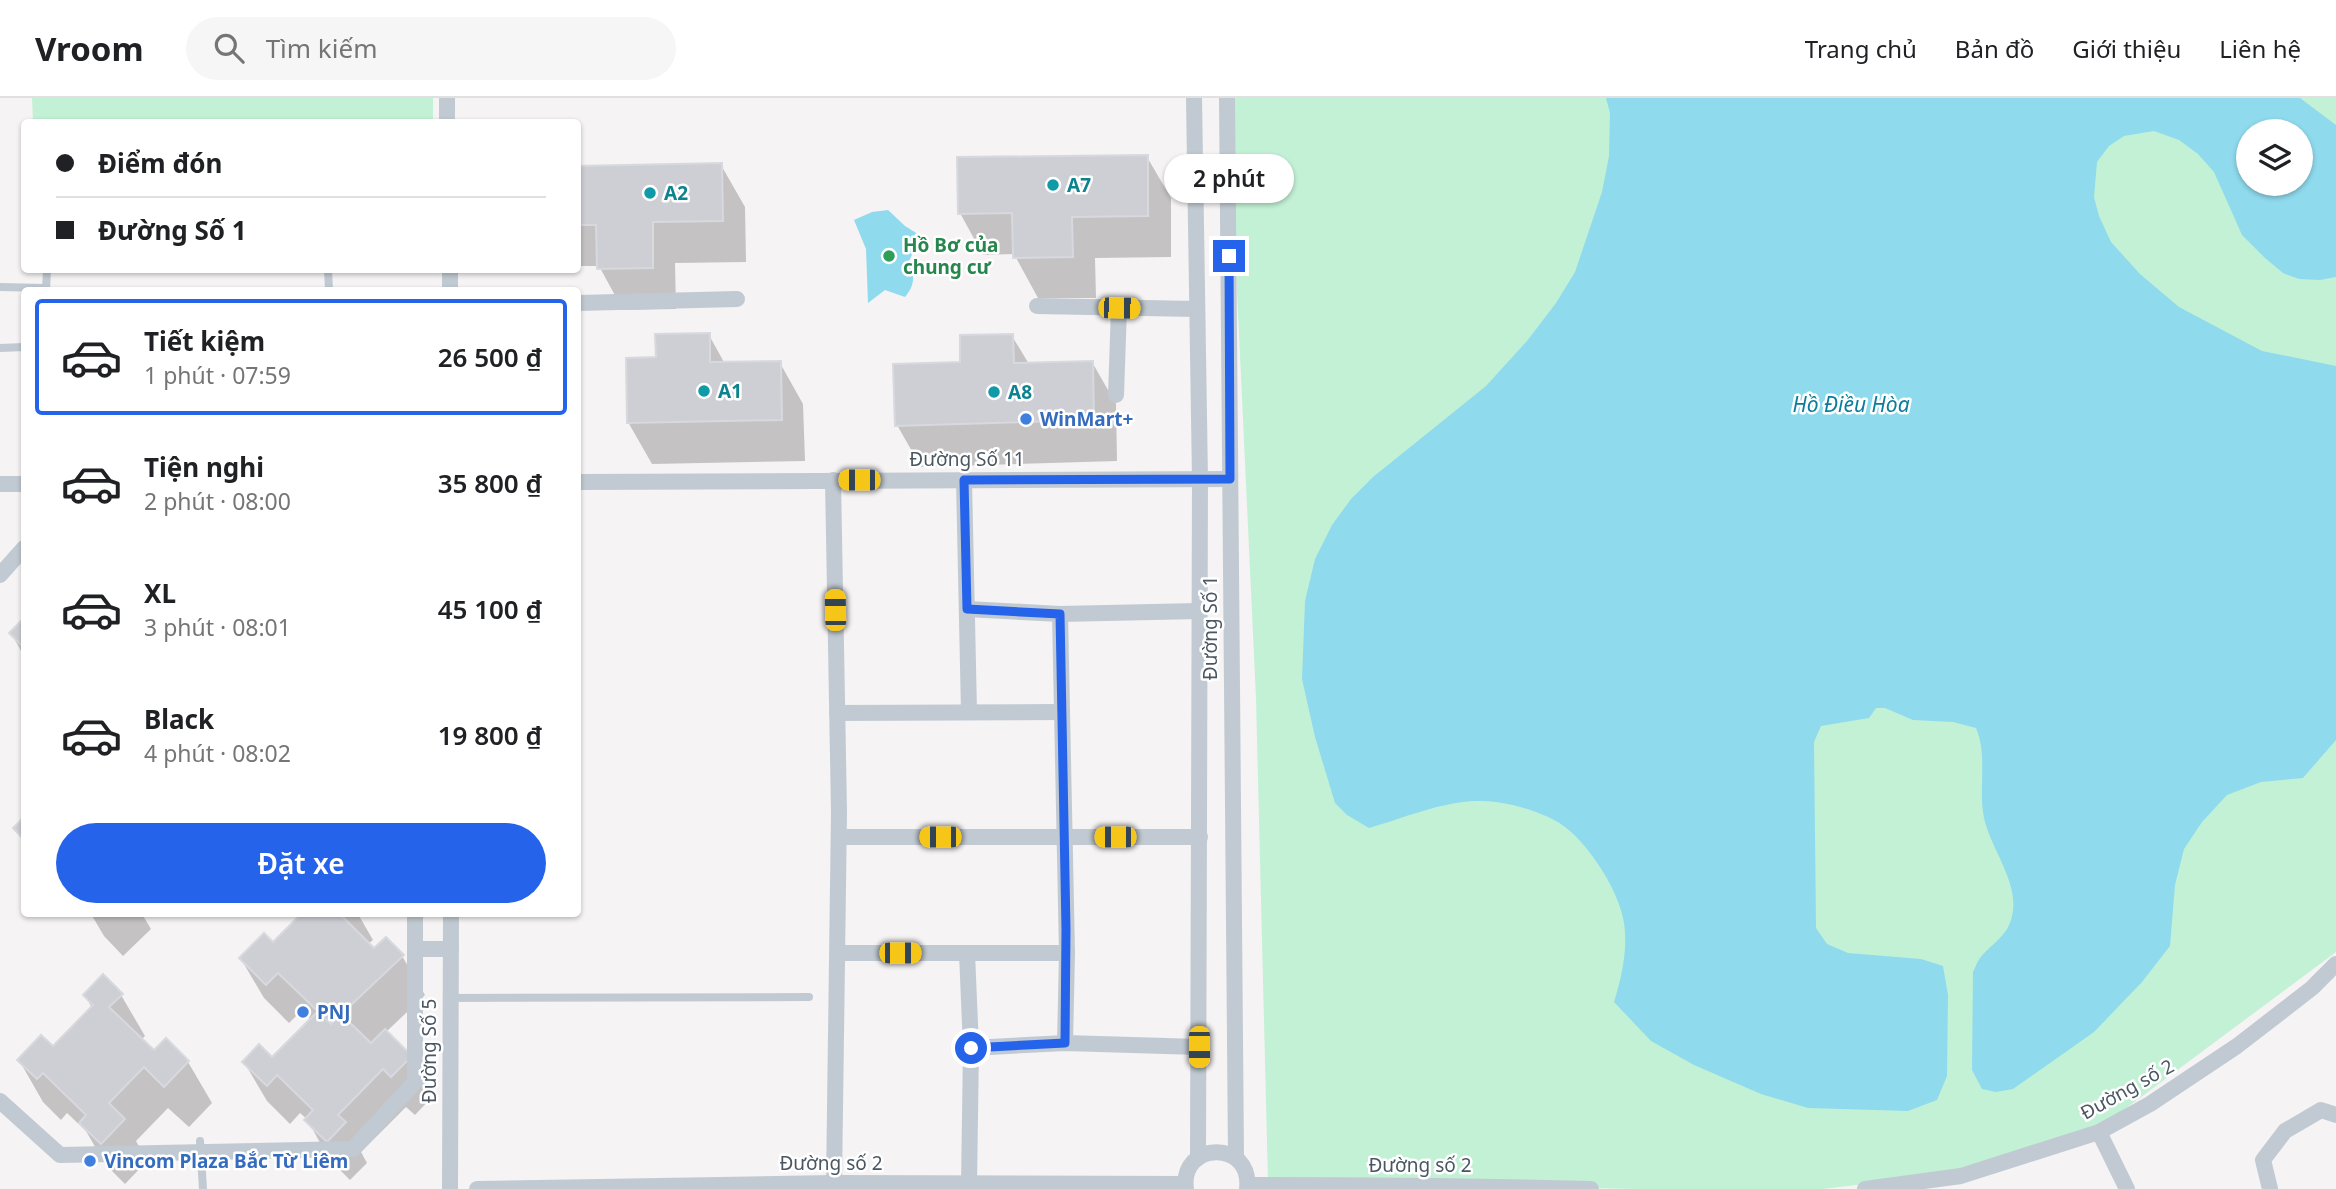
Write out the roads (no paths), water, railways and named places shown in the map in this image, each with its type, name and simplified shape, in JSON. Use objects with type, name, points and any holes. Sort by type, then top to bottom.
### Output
[{"type":"street","points":[[447,98],[447,119]]},
{"type":"street","name":"Đường Số 1","points":[[1194,98],[1200,480],[1198,1158]]},
{"type":"street","name":"Đường Số 1","points":[[1227,98],[1236,1158]]},
{"type":"street","points":[[581,303],[737,299]]},
{"type":"street","points":[[1037,306],[1197,309]]},
{"type":"street","points":[[1115,395],[1119,308]]},
{"type":"street","name":"Đường Số 11","points":[[581,482],[1230,479]]},
{"type":"street","points":[[833,480],[839,837],[834,1183]]},
{"type":"street","points":[[964,480],[969,712]]},
{"type":"street","points":[[0,484],[21,484]]},
{"type":"street","points":[[0,575],[21,551]]},
{"type":"street","points":[[967,609],[1060,614],[1199,611]]},
{"type":"street","points":[[1060,614],[1067,953],[1065,1043]]},
{"type":"street","points":[[837,713],[1062,712]]},
{"type":"street","points":[[839,837],[1200,837]]},
{"type":"street","points":[[0,1101],[60,1155],[201,1147],[353,1149],[415,1082],[415,917]]},
{"type":"street","name":"Đường Số 5","points":[[450,1189],[451,917]]},
{"type":"street","points":[[415,949],[451,949]]},
{"type":"street","points":[[838,953],[1067,953]]},
{"type":"street","points":[[967,953],[971,1048],[969,1184]]},
{"type":"street","name":"Đường số 2","points":[[1865,1189],[1961,1176],[2099,1132],[2150,1104],[2237,1046],[2312,988],[2336,964]]},
{"type":"street","points":[[971,1048],[1065,1043],[1199,1047]]},
{"type":"street","points":[[2270,1189],[2263,1160],[2285,1130],[2321,1110],[2336,1115]]},
{"type":"street","points":[[2099,1132],[2127,1189]]},
{"type":"street","points":[[1185,1187],[1186,1174],[1198,1158],[1205,1154],[1221,1152],[1236,1158],[1245,1170],[1248,1187]]},
{"type":"street","name":"Đường số 2","points":[[477,1189],[834,1183],[903,1186],[969,1184],[1185,1187]]},
{"type":"street","name":"Đường số 2","points":[[1248,1187],[1421,1184],[1591,1189]]},
{"type":"lane","points":[[0,287],[21,288]]},
{"type":"lane","points":[[0,348],[21,347]]},
{"type":"lane","points":[[450,998],[809,997]]},
{"type":"lane","points":[[201,1147],[203,1189]]},
{"type":"water","name":"Hồ Điều Hòa","points":[[1606,98],[2300,98],[2336,125],[2336,277],[2320,280],[2299,279],[2283,273],[2265,258],[2242,235],[2214,172],[2198,154],[2179,140],[2154,131],[2124,136],[2109,146],[2097,162],[2094,197],[2099,216],[2111,242],[2140,274],[2179,307],[2262,351],[2336,366],[2336,740],[2303,778],[2261,782],[2227,795],[2202,822],[2184,849],[2175,885],[2170,946],[2142,982],[2094,1032],[2013,1089],[1996,1092],[1982,1089],[1972,1070],[1973,972],[1980,958],[2007,929],[2013,904],[2009,879],[1984,818],[1982,761],[1976,728],[1953,722],[1913,720],[1885,708],[1876,708],[1869,718],[1821,726],[1814,742],[1816,928],[1827,944],[1848,953],[1921,959],[1943,966],[1948,995],[1947,1076],[1937,1100],[1908,1111],[1808,1108],[1761,1094],[1694,1065],[1651,1041],[1614,1002],[1625,950],[1625,928],[1620,905],[1606,877],[1587,849],[1554,820],[1517,806],[1477,801],[1436,807],[1369,828],[1347,815],[1335,803],[1315,737],[1302,679],[1305,601],[1315,559],[1332,525],[1351,499],[1373,477],[1486,386],[1527,341],[1556,303],[1575,272],[1602,192],[1609,156],[1610,113]]},
{"type":"water","name":"Hồ Bơ của chung cư","points":[[888,210],[921,236],[909,261],[912,284],[905,297],[885,290],[868,303],[866,249],[854,220],[872,212]]},
{"type":"place","name":"A7","points":[[1053,185]]},
{"type":"place","name":"A2","points":[[650,193]]},
{"type":"place","name":"Hồ Bơ của chung cư","points":[[889,256]]},
{"type":"place","name":"A1","points":[[704,391]]},
{"type":"place","name":"A8","points":[[994,392]]},
{"type":"place","name":"WinMart+","points":[[1026,419]]},
{"type":"place","name":"PNJ","points":[[303,1012]]},
{"type":"place","name":"Vincom Plaza Bắc Từ Liêm","points":[[90,1161]]}]
